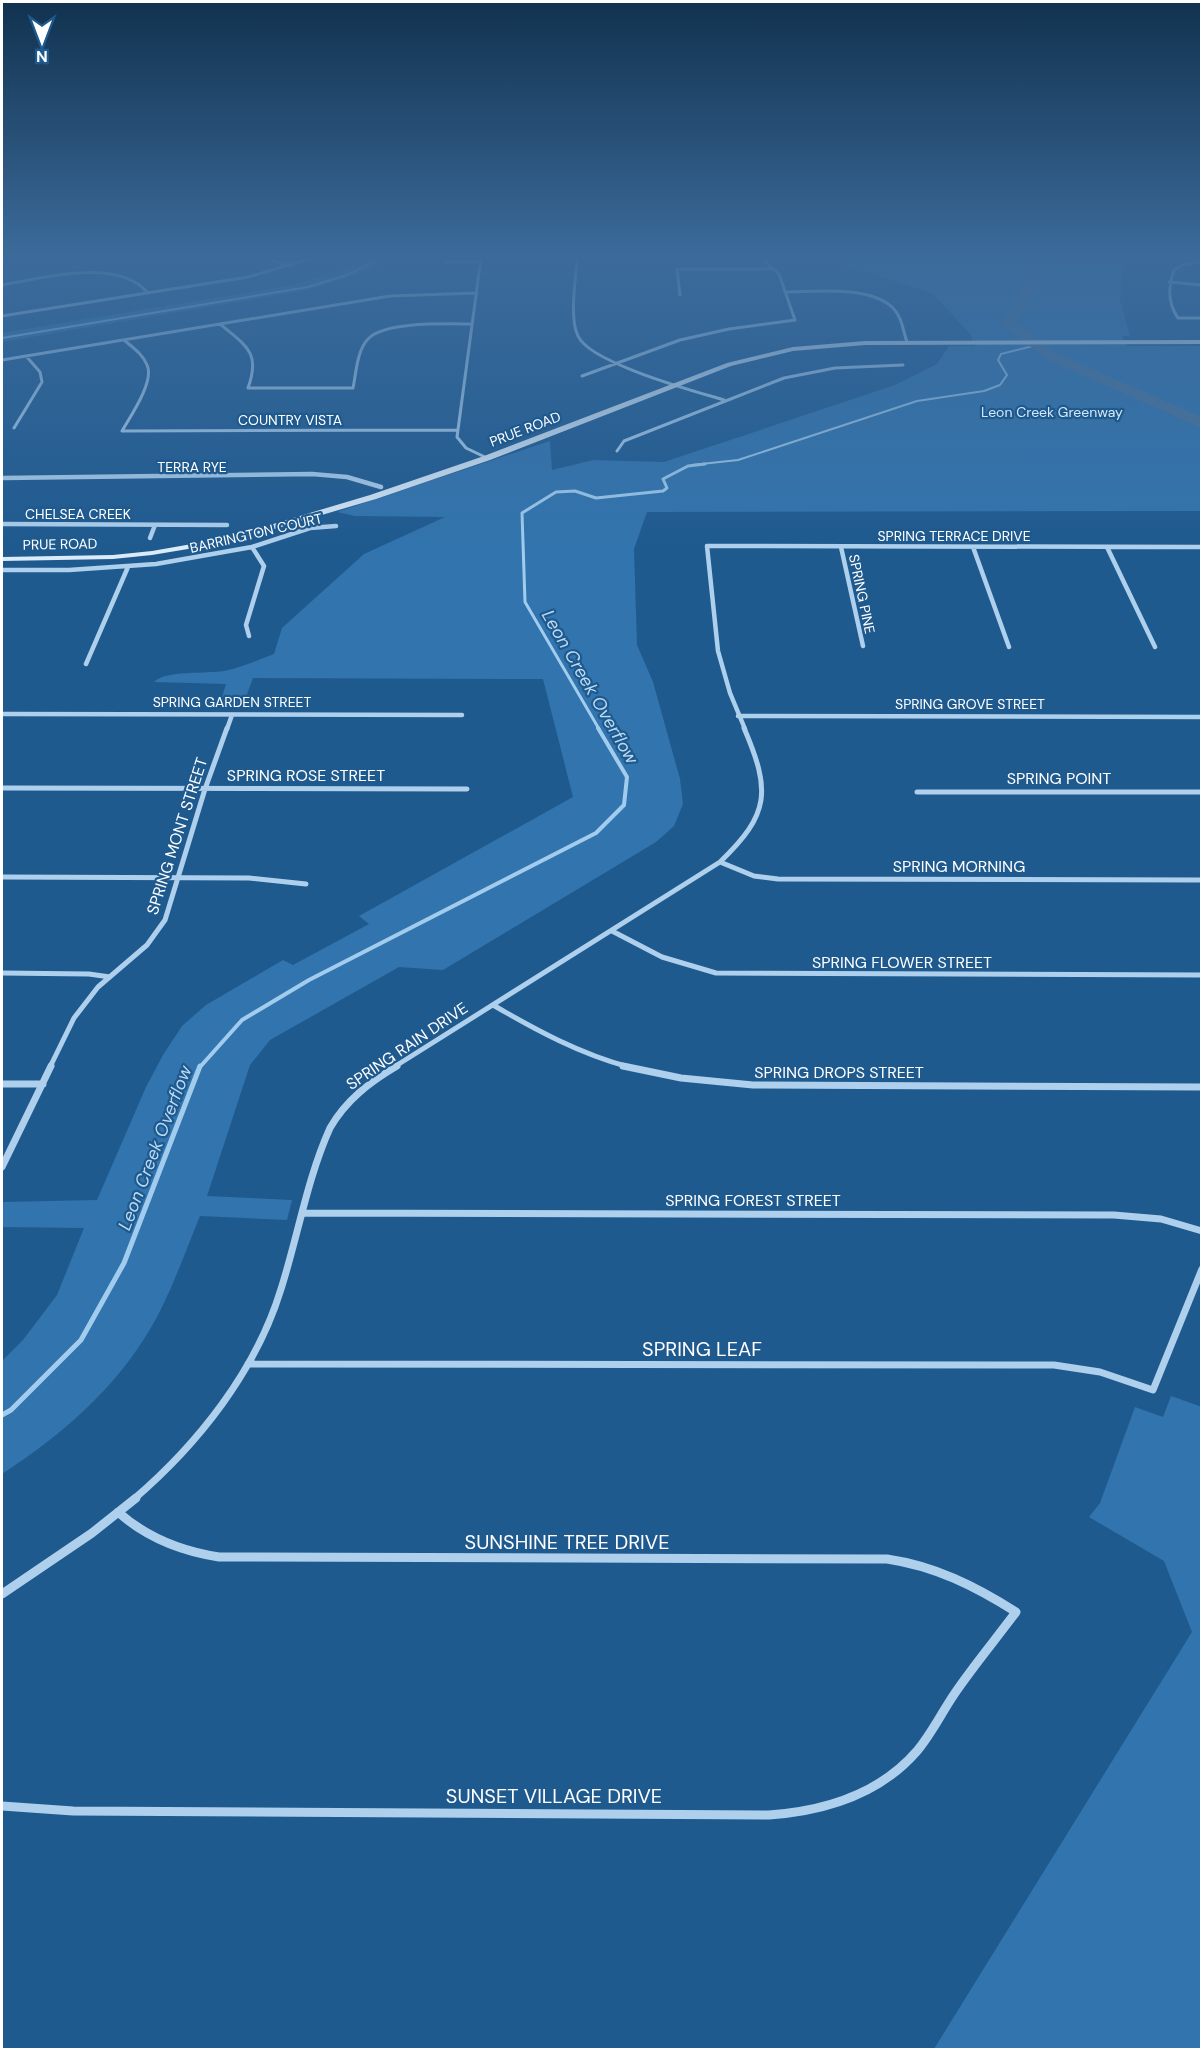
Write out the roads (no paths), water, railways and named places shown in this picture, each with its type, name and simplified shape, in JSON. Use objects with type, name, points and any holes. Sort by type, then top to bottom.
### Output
[{"type":"main road","name":"PRUE ROAD","points":[[2,551],[85,554],[221,534],[381,487],[477,454],[666,380],[720,360],[745,354]]},
{"type":"main road","name":"PRUE ROAD","points":[[2,559],[152,553],[227,540],[373,497],[487,458],[729,364],[767,354]]},
{"type":"street","points":[[2,360],[40,354]]},
{"type":"street","name":"COUNTRY VISTA","points":[[138,354],[146,362],[150,371],[147,382],[122,431],[458,430]]},
{"type":"street","points":[[252,354],[255,358],[254,373],[248,388],[353,388],[362,354]]},
{"type":"street","points":[[468,354],[457,438],[459,442],[487,458]]},
{"type":"street","points":[[596,354],[615,363],[724,400]]},
{"type":"street","points":[[582,376],[643,354]]},
{"type":"street","points":[[14,428],[42,382],[40,372],[26,356]]},
{"type":"street","points":[[617,450],[624,441],[764,384],[812,372],[860,366],[903,365]]},
{"type":"street","name":"TERRA RYE","points":[[2,478],[258,477],[328,474],[349,476],[381,487]]},
{"type":"street","name":"CHELSEA CREEK","points":[[2,524],[227,525]]},
{"type":"street","name":"CHELSEA CREEK","points":[[150,538],[155,525]]},
{"type":"street","name":"BARRINGTON COURT","points":[[2,570],[128,567],[189,560],[252,547],[310,528],[336,526]]},
{"type":"street","name":"SPRING TERRACE DRIVE","points":[[707,546],[1202,547]]},
{"type":"street","name":"SPRING RAIN DRIVE","points":[[2,1594],[93,1532],[177,1457],[211,1416],[248,1364],[264,1334],[280,1295],[331,1123],[352,1096],[372,1081],[720,862],[745,840],[759,817],[763,805],[763,782],[721,667],[716,646],[707,546]]},
{"type":"street","points":[[249,636],[246,625],[264,566],[262,559],[252,547]]},
{"type":"street","name":"SPRING PINE","points":[[841,547],[863,646]]},
{"type":"street","points":[[973,547],[1009,647]]},
{"type":"street","points":[[1107,547],[1155,647]]},
{"type":"street","points":[[86,664],[128,567]]},
{"type":"street","name":"SPRING GARDEN STREET","points":[[2,714],[462,715]]},
{"type":"street","name":"SPRING MONT STREET","points":[[2,1167],[74,1018],[88,998],[154,938],[165,920],[205,789],[232,714]]},
{"type":"street","name":"SPRING GROVE STREET","points":[[738,716],[1202,717]]},
{"type":"street","name":"SPRING ROSE STREET","points":[[2,788],[467,789]]},
{"type":"street","name":"SPRING POINT","points":[[917,792],[1202,792]]},
{"type":"street","name":"SPRING MORNING","points":[[720,862],[742,873],[778,879],[1202,880]]},
{"type":"street","points":[[2,877],[249,878],[306,884]]},
{"type":"street","name":"SPRING FLOWER STREET","points":[[612,931],[647,952],[677,964],[716,973],[1202,975]]},
{"type":"street","points":[[2,973],[89,974],[110,977]]},
{"type":"street","name":"SPRING DROPS STREET","points":[[493,1005],[554,1041],[588,1055],[648,1074],[681,1080],[753,1085],[1202,1088]]},
{"type":"street","points":[[2,1084],[43,1084]]},
{"type":"street","name":"SPRING FOREST STREET","points":[[303,1213],[1114,1215],[1161,1219],[1202,1231]]},
{"type":"street","name":"SPRING LEAF","points":[[248,1364],[1054,1365],[1100,1372],[1153,1390],[1202,1269]]},
{"type":"street","name":"SUNSHINE TREE DRIVE","points":[[118,1512],[151,1538],[183,1550],[219,1557],[897,1560],[944,1572],[981,1588],[1016,1612]]},
{"type":"street","name":"SUNSET VILLAGE DRIVE","points":[[2,1806],[120,1812],[770,1815],[813,1811],[844,1802],[890,1777],[917,1751],[955,1693],[1016,1612]]},
{"type":"waterway","name":"Leon Creek Overflow","points":[[692,465],[738,460],[917,401],[984,391],[1000,385],[1007,375],[998,360],[1002,354]]},
{"type":"waterway","points":[[1049,354],[1202,423]]},
{"type":"waterway","name":"Leon Creek Overflow","points":[[599,729],[525,602],[522,513],[556,492],[575,491],[596,498],[663,491],[667,488],[663,479],[688,466],[705,464]]},
{"type":"waterway","name":"Leon Creek Overflow","points":[[200,1067],[242,1020],[309,980],[596,833],[624,805],[627,777],[598,728]]},
{"type":"waterway","name":"Leon Creek Overflow","points":[[2,1415],[11,1410],[81,1340],[124,1263],[200,1066]]},
{"type":"park label","name":"Leon Creek Greenway","points":[[1052,412]]}]
